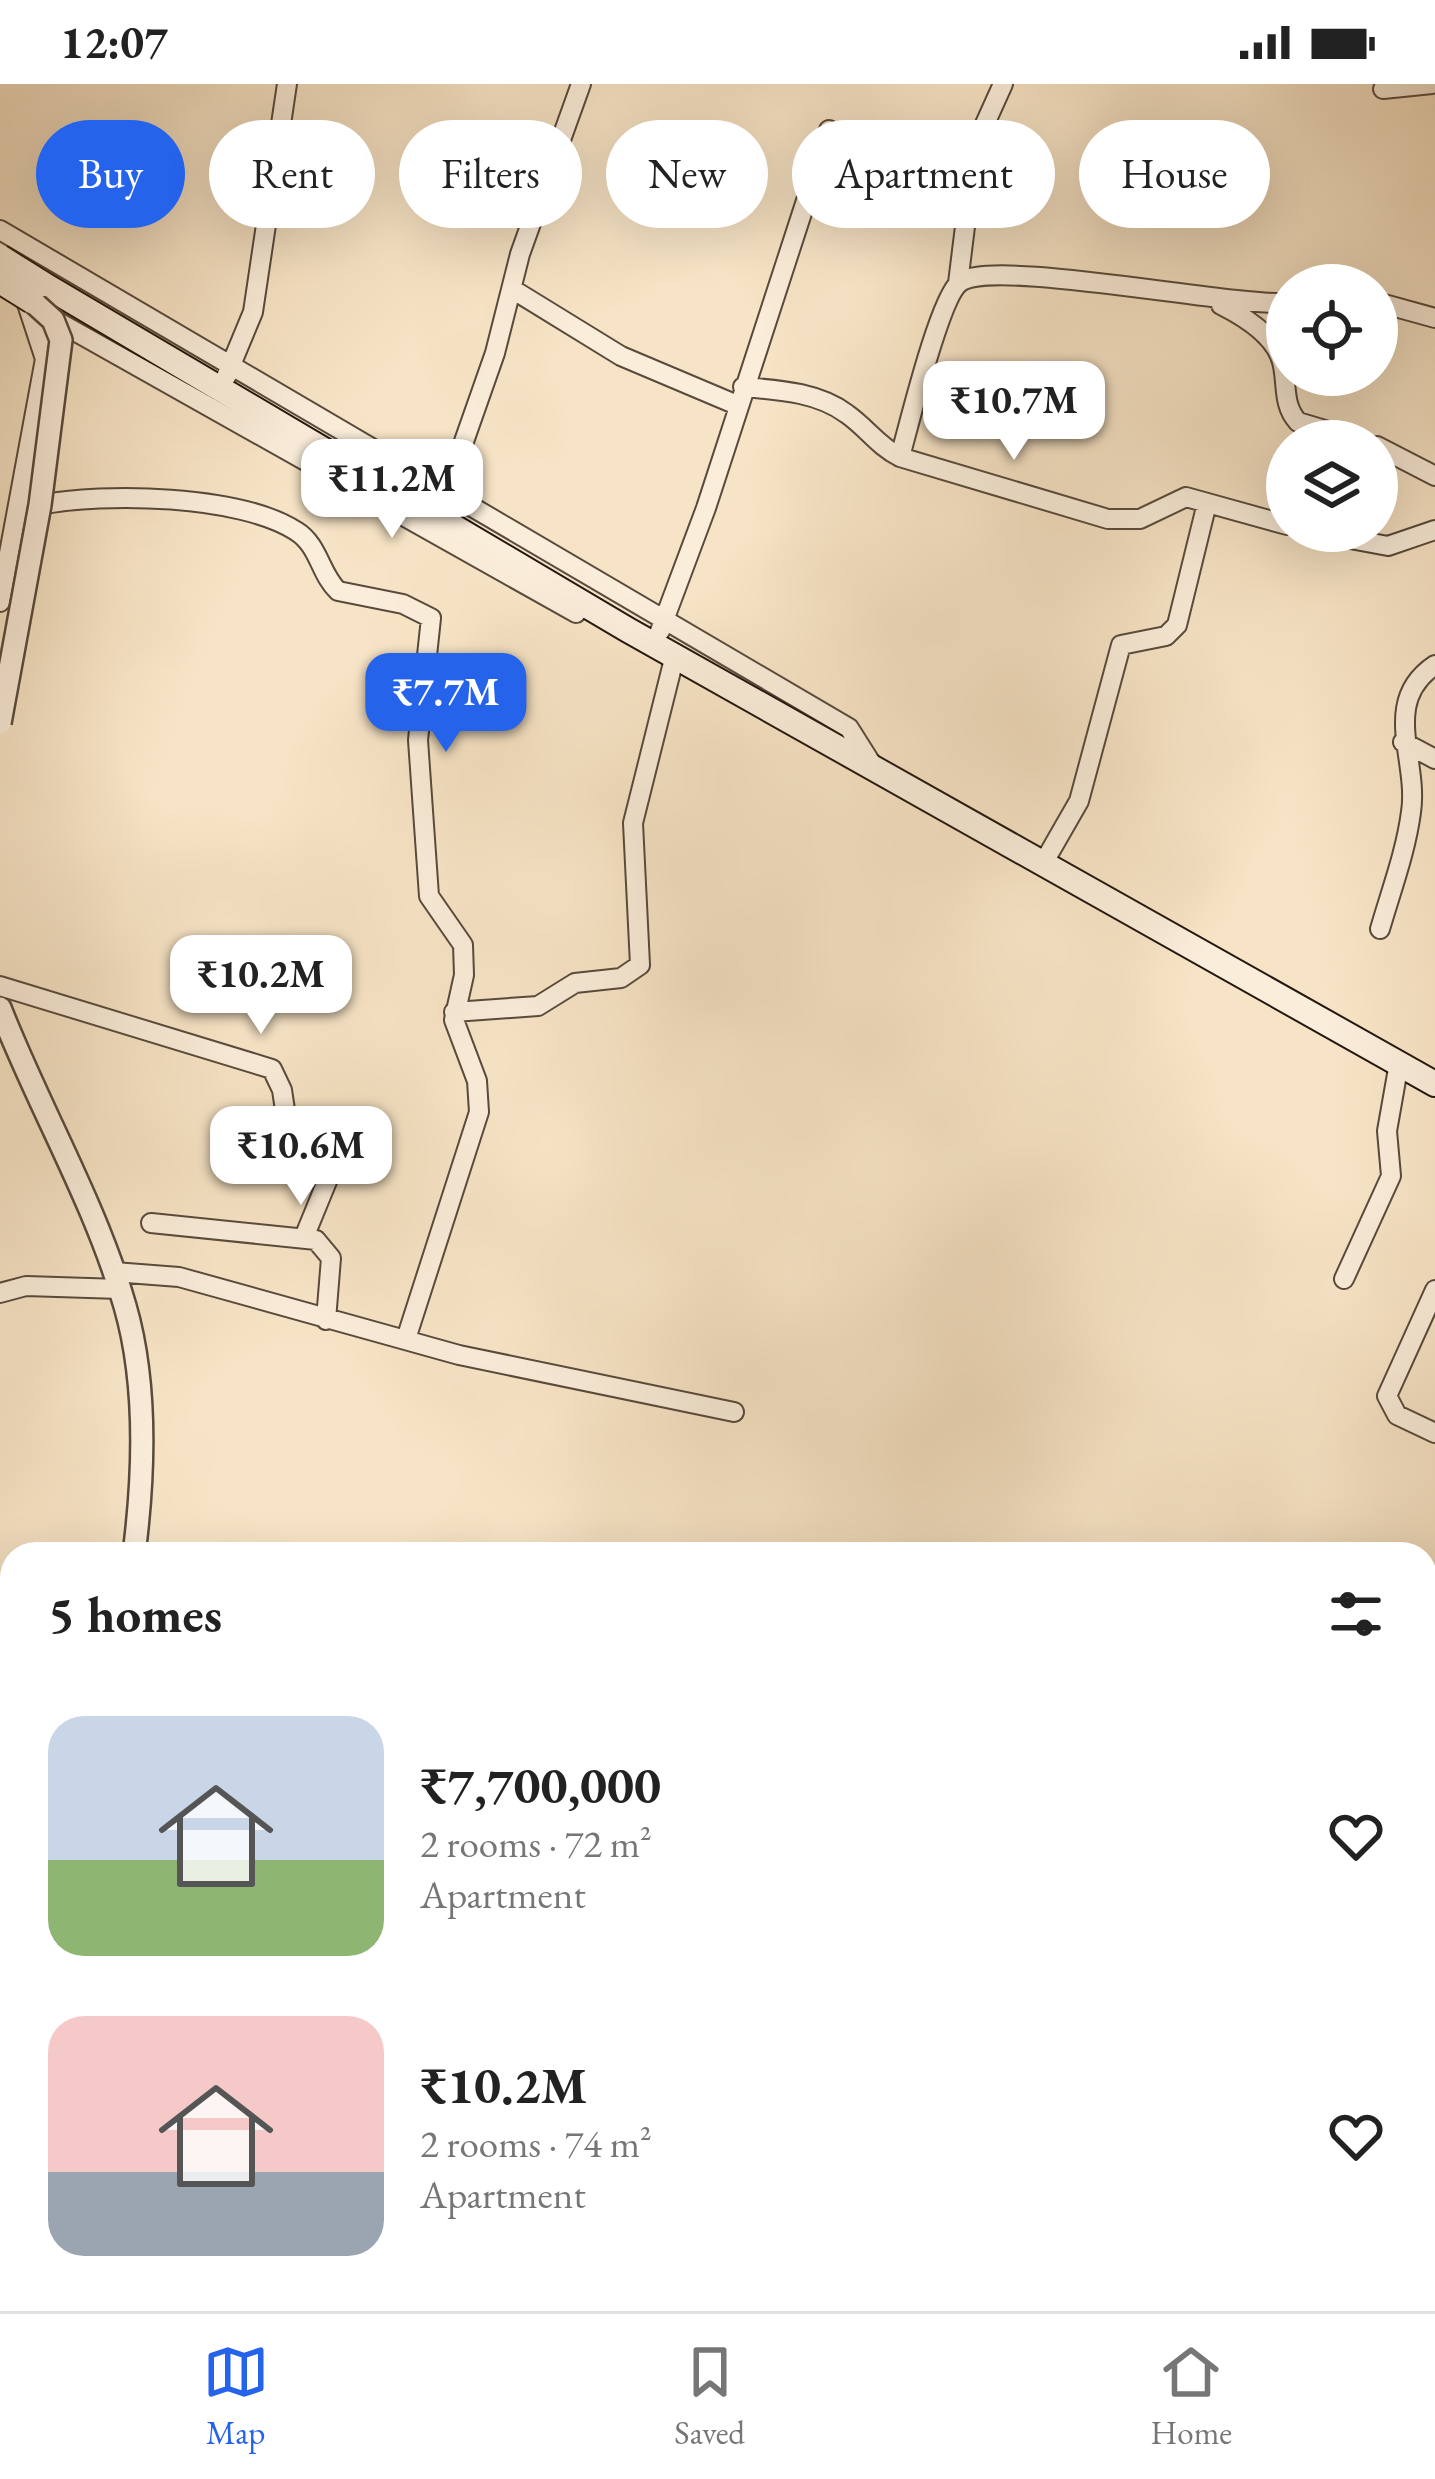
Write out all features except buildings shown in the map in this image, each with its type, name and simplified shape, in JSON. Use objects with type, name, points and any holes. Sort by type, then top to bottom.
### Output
[{"type":"main road","points":[[0,257],[38,287],[667,655],[810,730],[1435,1084]]},
{"type":"main road","points":[[0,285],[38,287]]},
{"type":"street","points":[[218,392],[253,312],[287,84]]},
{"type":"street","points":[[455,467],[581,84]]},
{"type":"street","points":[[900,457],[958,283],[976,146],[1003,84]]},
{"type":"street","points":[[1383,89],[1432,84]]},
{"type":"street","points":[[454,1012],[538,1006],[575,983],[621,978],[640,965],[633,823],[667,655],[665,620],[796,228]]},
{"type":"street","points":[[0,230],[38,287],[61,340],[40,506],[0,722]]},
{"type":"street","points":[[958,283],[999,272],[1211,301],[1266,302]]},
{"type":"street","points":[[38,287],[232,368],[849,728],[873,766]]},
{"type":"street","points":[[0,602],[45,359],[38,287]]},
{"type":"street","points":[[38,287],[667,655]]},
{"type":"street","points":[[512,289],[621,356],[740,396],[787,390],[839,408],[900,457],[1108,519],[1140,519],[1186,497],[1266,519]]},
{"type":"street","points":[[1211,301],[1252,323],[1277,349],[1287,403],[1297,420]]},
{"type":"street","points":[[1398,308],[1435,318]]},
{"type":"street","points":[[1398,457],[1435,476]]},
{"type":"street","points":[[40,506],[64,500],[172,501],[260,517],[305,538],[338,591],[403,604],[431,618],[418,740],[429,896],[463,945],[464,975],[454,1012],[477,1081],[478,1112],[406,1339]]},
{"type":"street","points":[[1044,862],[1079,801],[1121,645],[1166,636],[1177,625],[1208,503]]},
{"type":"street","points":[[1398,543],[1435,530]]},
{"type":"street","points":[[1380,929],[1412,812],[1403,742],[1406,706],[1422,674],[1435,664]]},
{"type":"street","points":[[1403,742],[1435,759]]},
{"type":"street","points":[[0,986],[272,1069],[282,1090],[290,1150],[330,1174],[305,1235]]},
{"type":"street","points":[[0,1008],[117,1281],[137,1376],[134,1542]]},
{"type":"street","points":[[1345,1279],[1390,1176],[1387,1131],[1399,1063]]},
{"type":"street","points":[[151,1223],[305,1235],[331,1258],[326,1320]]},
{"type":"street","points":[[0,1293],[26,1286],[179,1276],[459,1355],[734,1412]]},
{"type":"street","points":[[1435,1290],[1388,1396],[1397,1415],[1435,1432]]}]
